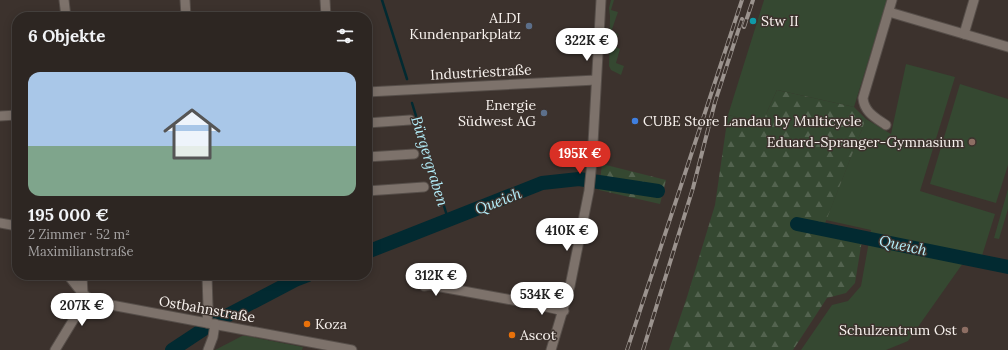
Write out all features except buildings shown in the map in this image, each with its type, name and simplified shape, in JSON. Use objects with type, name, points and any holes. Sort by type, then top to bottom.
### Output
[{"type":"street","points":[[64,0],[65,12]]},
{"type":"street","points":[[185,0],[186,12]]},
{"type":"street","points":[[325,0],[326,12]]},
{"type":"street","points":[[551,350],[564,311],[570,286],[589,191],[601,0]]},
{"type":"street","points":[[886,125],[868,111],[864,105],[864,98],[892,0]]},
{"type":"street","points":[[964,34],[974,0]]},
{"type":"street","points":[[889,12],[1008,47]]},
{"type":"street","name":"Industriestraße","points":[[372,92],[596,80]]},
{"type":"street","points":[[0,116],[12,115]]},
{"type":"street","points":[[372,123],[410,120]]},
{"type":"street","points":[[372,157],[414,154]]},
{"type":"street","points":[[372,191],[424,187]]},
{"type":"street","points":[[0,224],[12,225]]},
{"type":"street","name":"Ostbahnstraße","points":[[72,280],[83,294],[94,302],[230,327],[304,346],[352,350]]},
{"type":"street","points":[[55,350],[80,309],[83,294],[82,280]]},
{"type":"street","points":[[207,280],[208,307],[213,337],[208,350]]},
{"type":"street","points":[[424,286],[430,285],[525,302],[564,311]]},
{"type":"green space","points":[[611,0],[614,0],[611,10],[618,12],[611,32],[618,34],[614,46],[620,49],[616,63],[624,66],[621,75],[611,70],[609,66],[609,8]]},
{"type":"green space","points":[[764,0],[887,0],[854,107],[777,90],[762,123],[728,115]]},
{"type":"green space","points":[[906,64],[955,77],[920,191],[995,214],[981,259],[968,256],[908,341],[886,350],[801,350],[832,305],[848,301],[861,286],[871,230],[826,220],[866,119],[891,134]]},
{"type":"green space","name":"Eduard-Spranger-Gymnasium","points":[[960,84],[1008,99],[1008,165],[996,203],[930,184]]},
{"type":"green space","points":[[777,90],[854,107],[866,119],[822,231],[862,240],[855,283],[846,293],[827,298],[793,350],[669,350],[715,205],[728,115],[762,123]]},
{"type":"green space","points":[[602,164],[666,180],[660,204],[599,190]]},
{"type":"green space","points":[[1008,189],[1008,209],[999,239],[994,238]]},
{"type":"green space","points":[[242,336],[303,347],[302,350],[215,350]]},
{"type":"waterway","points":[[382,0],[407,79]]},
{"type":"waterway","name":"Bürgergraben","points":[[412,103],[448,219]]},
{"type":"waterway","name":"Queich","points":[[372,250],[542,183],[579,179],[658,191]]},
{"type":"waterway","name":"Queich","points":[[797,224],[1008,267]]},
{"type":"waterway","name":"Queich","points":[[172,350],[213,323],[295,280]]},
{"type":"railway","points":[[627,350],[742,0]]},
{"type":"railway","points":[[744,27],[753,0]]},
{"type":"railway","points":[[643,350],[693,188],[715,102],[742,19]]},
{"type":"place","name":"Stw II","points":[[753,21]]},
{"type":"place","name":"ALDI Kundenparkplatz","points":[[529,26]]},
{"type":"place","name":"Energie Südwest AG","points":[[544,113]]},
{"type":"place","name":"CUBE Store Landau by Multicycle","points":[[635,121]]},
{"type":"place","name":"Eduard-Spranger-Gymnasium","points":[[972,142]]},
{"type":"place","name":"Koza","points":[[307,324]]},
{"type":"place","name":"Schulzentrum Ost","points":[[965,330]]},
{"type":"place","name":"Ascot","points":[[512,335]]}]
